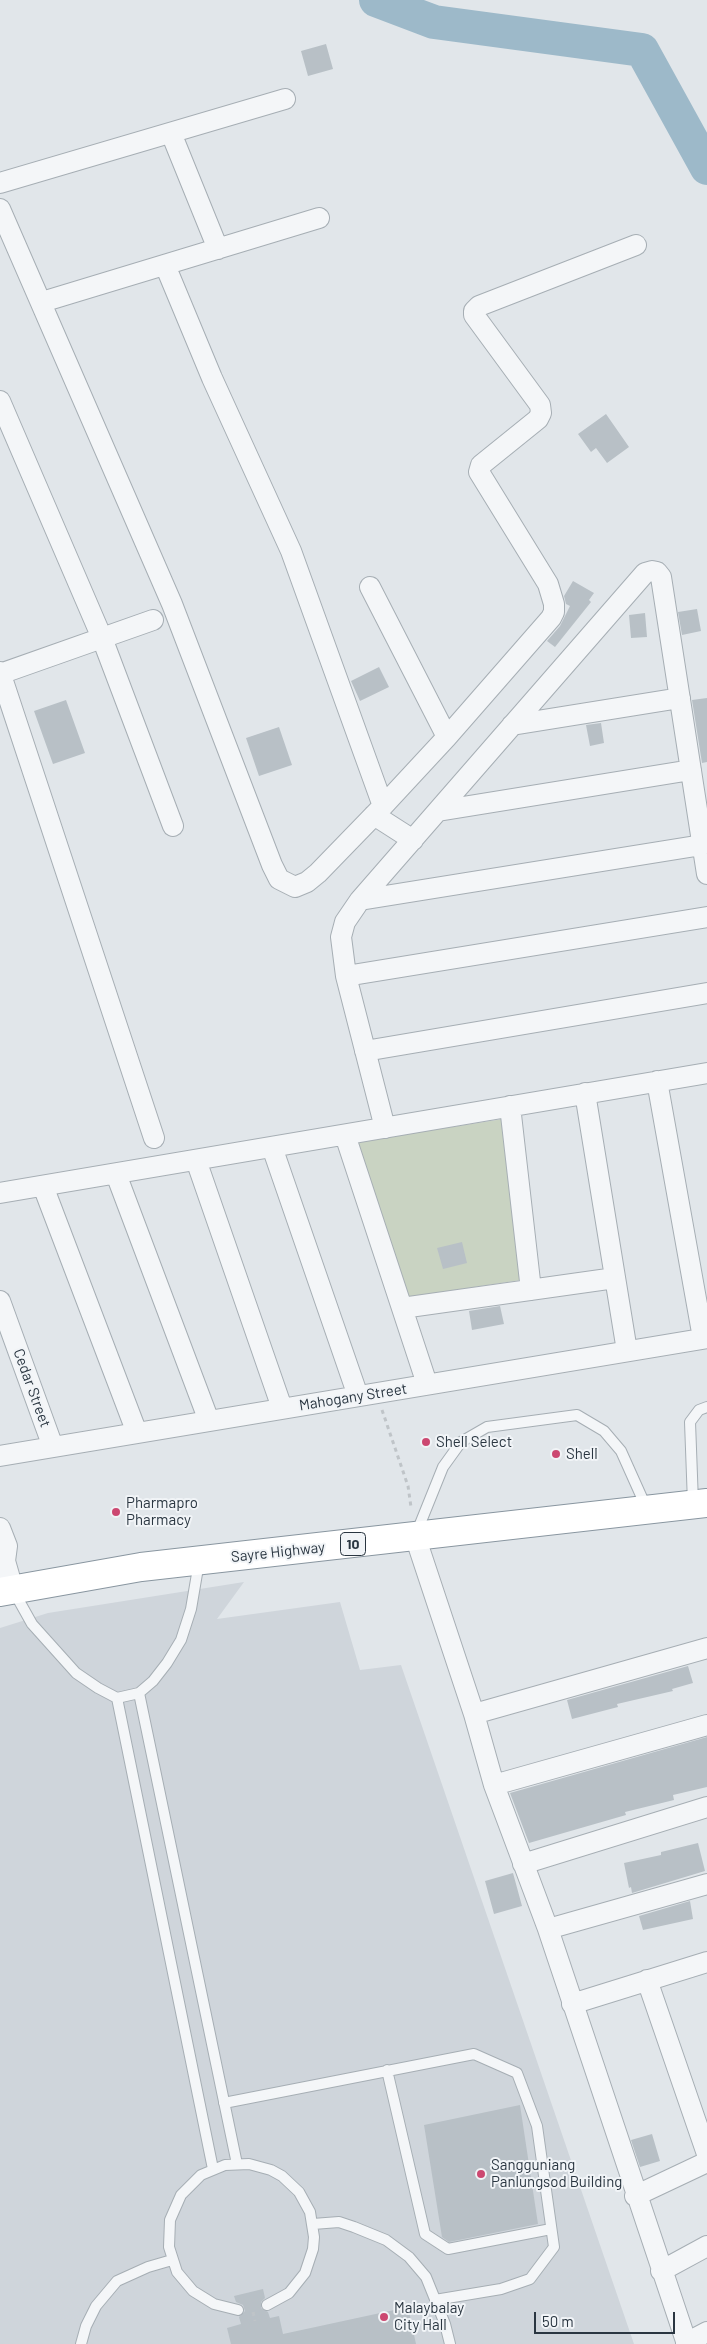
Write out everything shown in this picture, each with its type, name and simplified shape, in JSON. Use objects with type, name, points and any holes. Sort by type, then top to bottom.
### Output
[{"type":"highway","name":"Sayre Highway","points":[[6,1591],[84,1576],[199,1560],[700,1503]]},
{"type":"street","points":[[0,183],[285,99]]},
{"type":"street","points":[[171,133],[218,249]]},
{"type":"street","points":[[0,209],[172,604],[278,878],[295,887],[307,882],[378,810],[447,737],[551,618],[554,604],[548,584],[480,472],[481,465],[538,419],[541,413],[540,405],[474,315],[474,311],[479,306],[636,245]]},
{"type":"street","points":[[42,302],[319,218]]},
{"type":"street","points":[[165,265],[212,378],[291,551],[378,810],[413,840]]},
{"type":"street","points":[[0,401],[102,638],[172,826]]},
{"type":"street","points":[[385,1128],[346,976],[341,937],[345,922],[360,900],[512,725],[645,573],[652,570],[657,572],[661,578],[707,874]]},
{"type":"street","points":[[370,587],[447,737]]},
{"type":"street","points":[[153,620],[0,673],[154,1138]]},
{"type":"street","points":[[512,725],[680,698]]},
{"type":"street","points":[[438,811],[691,770]]},
{"type":"street","points":[[360,900],[702,845]]},
{"type":"street","points":[[346,976],[707,917]]},
{"type":"street","points":[[365,1051],[707,993]]},
{"type":"street","points":[[0,1193],[707,1073]]},
{"type":"street","points":[[657,1081],[705,1338]]},
{"type":"street","points":[[585,1094],[627,1351]]},
{"type":"street","points":[[510,1106],[531,1290]]},
{"type":"street","points":[[345,1134],[427,1384]]},
{"type":"street","points":[[272,1147],[367,1394]]},
{"type":"street","points":[[196,1160],[282,1408]]},
{"type":"street","points":[[116,1174],[209,1421]]},
{"type":"street","points":[[42,1186],[137,1433]]},
{"type":"street","points":[[402,1308],[615,1278]]},
{"type":"street","name":"Cedar Street","points":[[0,1301],[53,1447]]},
{"type":"street","name":"Mahogany Street","points":[[0,1456],[705,1338]]},
{"type":"street","points":[[0,1528],[6,1546],[3,1558],[6,1591]]},
{"type":"street","points":[[415,1536],[474,1714],[494,1785],[548,1929],[635,2196],[687,2344],[707,2332]]},
{"type":"street","points":[[474,1714],[707,1648]]},
{"type":"street","points":[[494,1785],[707,1725]]},
{"type":"street","points":[[523,1864],[707,1807]]},
{"type":"street","points":[[548,1929],[707,1884]]},
{"type":"street","points":[[572,2004],[707,1962]]},
{"type":"street","points":[[647,1980],[707,2154]]},
{"type":"street","points":[[635,2196],[707,2162]]},
{"type":"street","points":[[661,2271],[707,2246]]},
{"type":"lane","points":[[700,1503],[690,1422],[699,1410],[707,1407]]},
{"type":"lane","points":[[415,1536],[443,1466],[461,1442],[488,1427],[577,1415],[604,1431],[621,1451],[648,1510]]},
{"type":"lane","points":[[6,1591],[32,1624],[76,1673],[117,1698],[139,1693],[153,1681],[181,1640],[191,1608],[199,1560]]},
{"type":"lane","points":[[139,1693],[237,2164]]},
{"type":"lane","points":[[117,1698],[213,2169]]},
{"type":"lane","points":[[224,2103],[474,2054],[517,2073],[537,2126],[554,2247],[530,2279],[500,2288],[435,2300]]},
{"type":"lane","points":[[386,2070],[425,2234],[448,2249],[551,2229]]},
{"type":"lane","points":[[238,2310],[225,2308],[202,2299],[184,2282],[172,2260],[168,2233],[175,2207],[190,2184],[213,2169],[237,2164],[260,2166],[282,2176],[291,2183],[306,2202],[313,2224],[313,2249],[305,2273],[288,2293],[267,2306]]},
{"type":"lane","points":[[313,2224],[339,2222],[386,2240],[409,2256],[426,2277],[450,2344]]},
{"type":"lane","points":[[80,2344],[96,2306],[117,2281],[148,2267],[172,2260]]},
{"type":"path","points":[[367,1394],[408,1486],[415,1536]]},
{"type":"path","points":[[252,2309],[255,2321]]},
{"type":"shaded area","points":[[244,1582],[217,1619],[340,1602],[360,1670],[401,1665],[634,2344],[0,2344],[0,1628],[48,1613]]},
{"type":"green space","points":[[503,1119],[521,1280],[409,1297],[356,1142]]},
{"type":"building","points":[[326,44],[333,69],[308,76],[301,51]]},
{"type":"building","points":[[606,414],[629,447],[607,463],[596,448],[591,452],[578,434]]},
{"type":"building","points":[[573,581],[594,593],[589,600],[591,602],[555,647],[547,641],[560,626],[570,606],[566,604],[564,596]]},
{"type":"building","points":[[697,609],[701,631],[682,635],[678,612]]},
{"type":"building","points":[[645,613],[647,637],[631,638],[629,615]]},
{"type":"building","points":[[379,667],[389,687],[360,701],[351,681]]},
{"type":"building","points":[[707,698],[707,762],[702,763],[692,700]]},
{"type":"building","points":[[66,700],[85,753],[53,764],[34,711]]},
{"type":"building","points":[[601,723],[604,743],[590,746],[586,725]]},
{"type":"building","points":[[279,727],[292,765],[259,776],[246,738]]},
{"type":"building","points":[[462,1242],[467,1263],[443,1269],[437,1248]]},
{"type":"building","points":[[500,1306],[504,1324],[472,1330],[469,1311]]},
{"type":"building","points":[[688,1666],[693,1683],[672,1689],[673,1691],[617,1704],[618,1707],[572,1719],[567,1700]]},
{"type":"building","points":[[707,1737],[707,1787],[673,1795],[674,1800],[625,1812],[626,1815],[529,1843],[510,1793]]},
{"type":"building","points":[[698,1843],[705,1871],[632,1893],[631,1887],[629,1888],[624,1863],[661,1855],[661,1852]]},
{"type":"building","points":[[513,1873],[522,1906],[494,1914],[485,1881]]},
{"type":"building","points":[[690,1901],[693,1919],[643,1930],[639,1916]]},
{"type":"building","name":"Sangguniang Panlungsod Building","points":[[520,2105],[538,2224],[449,2242],[442,2237],[424,2125]]},
{"type":"building","points":[[652,2134],[660,2161],[640,2167],[631,2140]]},
{"type":"building","points":[[263,2289],[265,2298],[261,2302],[261,2308],[268,2312],[270,2318],[279,2316],[283,2334],[408,2307],[416,2344],[231,2344],[227,2328],[241,2324],[239,2317],[245,2311],[243,2305],[236,2302],[234,2296]]},
{"type":"waterway","points":[[376,0],[434,22],[642,50],[707,168]]},
{"type":"place","name":"Shell Select","points":[[426,1442]]},
{"type":"place","name":"Shell","points":[[556,1454]]},
{"type":"place","name":"Pharmapro Pharmacy","points":[[116,1512]]},
{"type":"place","name":"Sangguniang Panlungsod Building","points":[[481,2174]]},
{"type":"place","name":"Malaybalay City Hall","points":[[384,2317]]}]
